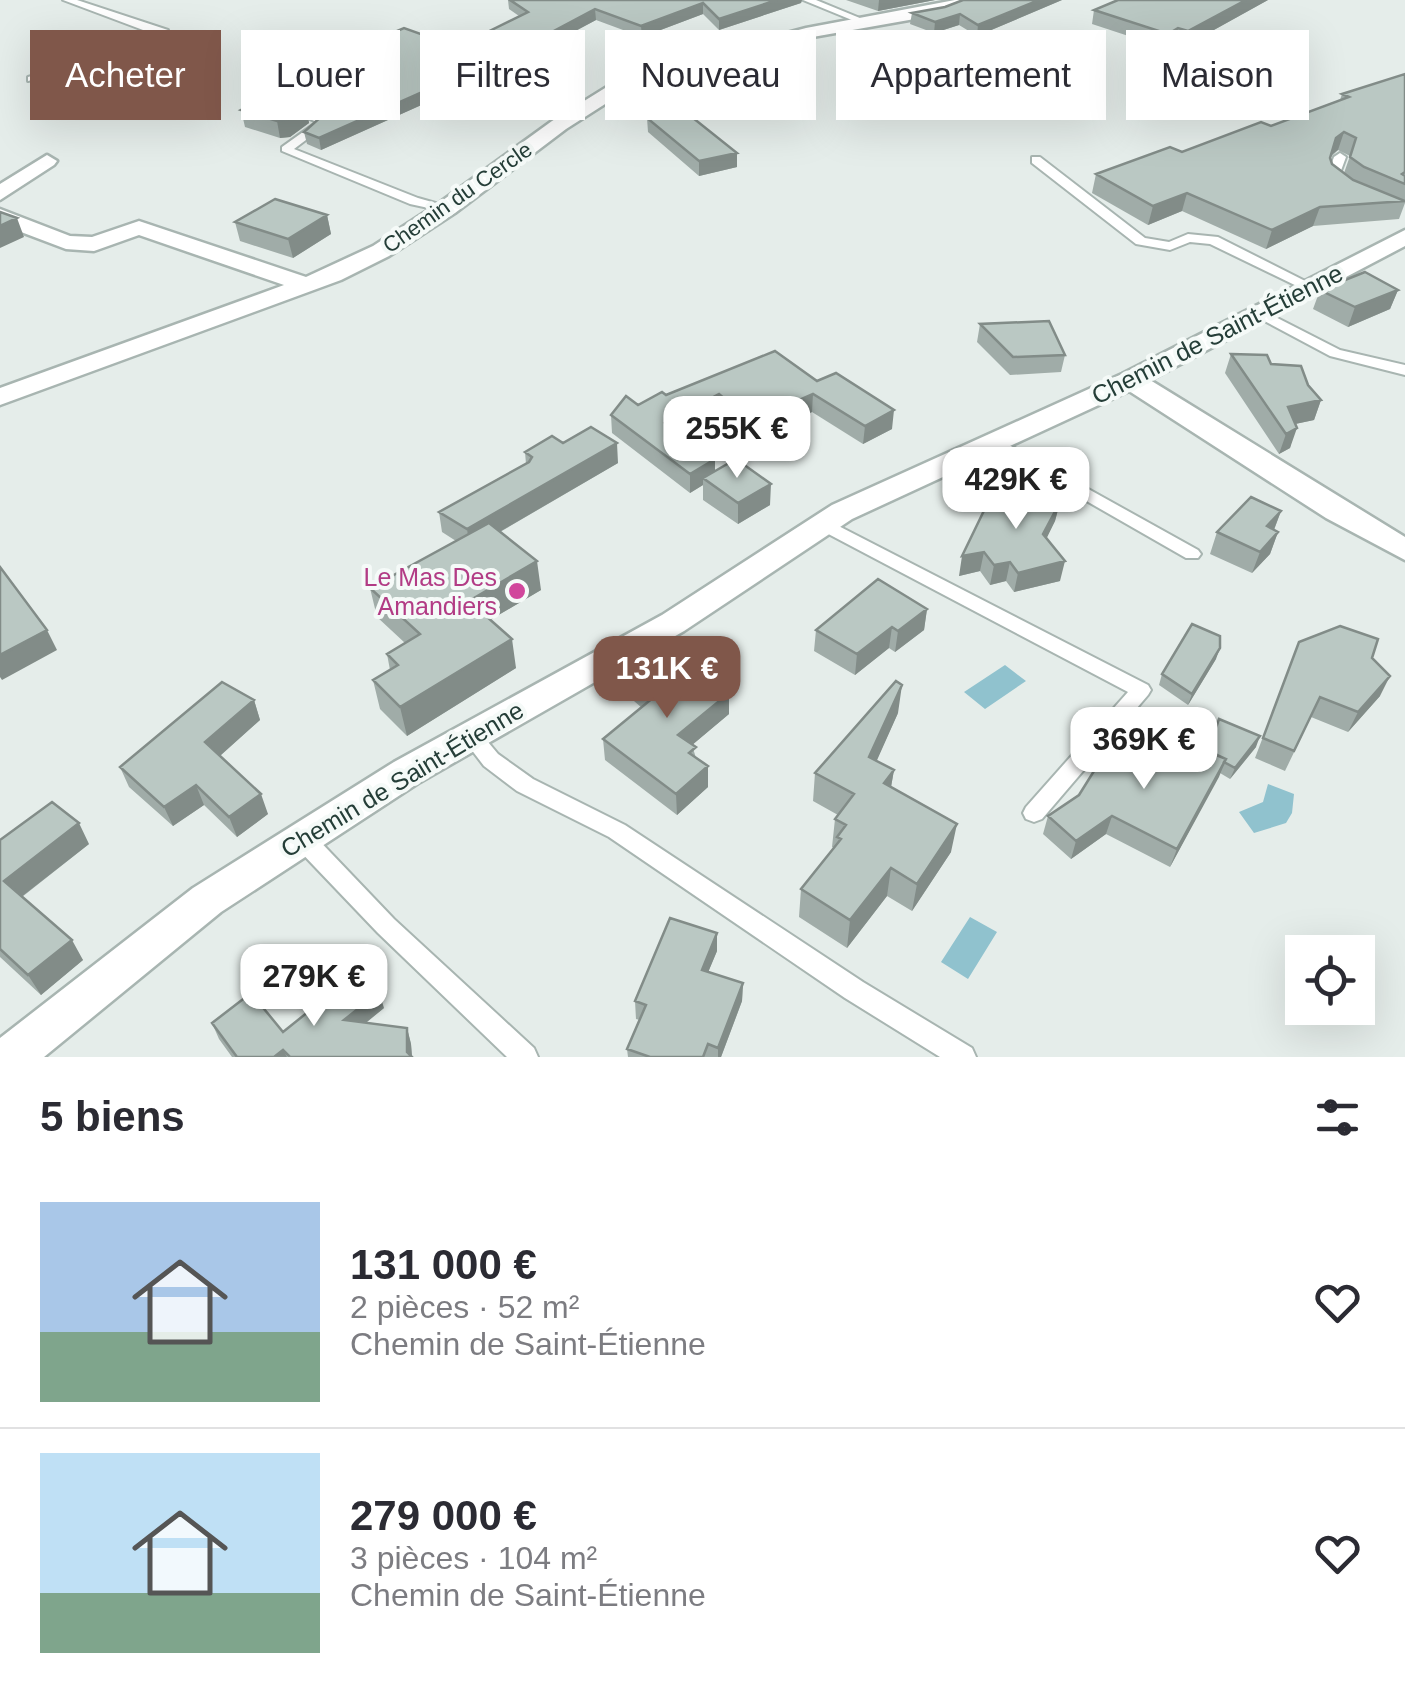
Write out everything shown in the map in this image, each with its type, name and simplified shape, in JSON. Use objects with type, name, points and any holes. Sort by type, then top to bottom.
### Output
[{"type":"street","name":"Chemin du Cercle","points":[[0,397],[307,285],[380,251],[559,125],[632,79],[806,33],[943,10],[972,0]]},
{"type":"street","points":[[0,194],[47,161]]},
{"type":"street","points":[[0,216],[66,242],[94,244],[139,228],[307,285]]},
{"type":"street","name":"Chemin de Saint-Étienne","points":[[10,1057],[207,900],[471,736],[673,623],[823,524],[992,441],[1131,380],[1405,237]]},
{"type":"street","points":[[1131,380],[1336,511],[1405,550]]},
{"type":"lane","points":[[68,0],[158,30]]},
{"type":"lane","points":[[808,0],[867,23]]},
{"type":"lane","points":[[322,120],[286,149],[414,201],[446,208]]},
{"type":"lane","points":[[1340,157],[1333,177],[1352,192]]},
{"type":"lane","points":[[1036,160],[1141,241],[1170,246],[1188,238],[1213,240],[1310,287]]},
{"type":"lane","points":[[1260,313],[1336,354],[1405,370]]},
{"type":"lane","points":[[992,441],[1192,554]]},
{"type":"lane","points":[[823,524],[1141,690],[1034,813]]},
{"type":"lane","points":[[471,736],[491,760],[525,785],[616,832],[854,990],[963,1057]]},
{"type":"lane","points":[[302,838],[386,926],[525,1057]]},
{"type":"water","points":[[1005,665],[1026,681],[985,709],[964,692]]},
{"type":"water","points":[[1268,784],[1294,794],[1292,813],[1286,823],[1254,833],[1239,812],[1263,802]]},
{"type":"water","points":[[970,917],[997,932],[968,979],[941,962]]},
{"type":"building","points":[[510,0],[777,0],[719,19],[703,3],[641,26],[595,9],[556,30],[491,30],[528,12]]},
{"type":"building","points":[[963,0],[1039,0],[978,25],[960,14],[935,22],[912,13]]},
{"type":"building","points":[[1118,0],[1246,0],[1190,30],[1156,30],[1094,10]]},
{"type":"building","points":[[399,30],[420,34],[420,93],[400,102]]},
{"type":"building","points":[[1405,74],[1405,184],[1350,157],[1356,138],[1344,132],[1336,138],[1330,158],[1353,180],[1405,201],[1320,207],[1272,230],[1187,193],[1153,206],[1096,174],[1170,147],[1182,152],[1261,122],[1271,126],[1287,120],[1309,120],[1309,112],[1349,97],[1342,94]]},
{"type":"building","points":[[317,120],[360,120],[319,138],[304,132]]},
{"type":"building","points":[[649,120],[696,120],[737,153],[699,161]]},
{"type":"building","points":[[275,199],[327,215],[288,239],[235,222]]},
{"type":"building","points":[[0,212],[17,218],[0,226]]},
{"type":"building","points":[[1365,272],[1398,290],[1355,307],[1320,290]]},
{"type":"building","points":[[1049,321],[1065,355],[1013,357],[980,324]]},
{"type":"building","points":[[775,351],[817,381],[836,373],[894,410],[865,426],[813,394],[763,416],[750,406],[739,411],[719,394],[665,423],[715,459],[690,474],[611,415],[626,396],[638,405],[662,392],[666,395]]},
{"type":"building","points":[[1231,354],[1267,355],[1271,364],[1301,366],[1308,385],[1321,400],[1288,407],[1297,428],[1286,434]]},
{"type":"building","points":[[591,427],[617,443],[467,529],[439,512],[529,462],[532,457],[525,452],[552,436],[563,443]]},
{"type":"building","points":[[736,459],[771,484],[738,503],[703,478]]},
{"type":"building","points":[[1014,489],[1060,502],[1043,534],[1065,561],[1018,573],[1010,562],[994,565],[984,552],[962,556],[993,492],[1010,497]]},
{"type":"building","points":[[1251,497],[1281,511],[1267,526],[1278,532],[1260,552],[1217,532]]},
{"type":"building","points":[[489,523],[537,561],[469,601],[512,639],[400,707],[373,680],[398,665],[387,654],[420,634],[370,588]]},
{"type":"building","points":[[0,567],[47,630],[0,655]]},
{"type":"building","points":[[878,579],[927,609],[898,631],[892,627],[857,654],[816,630]]},
{"type":"building","points":[[1192,624],[1220,636],[1220,648],[1192,694],[1162,674]]},
{"type":"building","points":[[1340,626],[1378,639],[1372,658],[1390,676],[1358,712],[1320,697],[1294,751],[1263,738],[1299,642]]},
{"type":"building","points":[[670,648],[697,662],[690,668],[729,693],[678,735],[696,747],[689,753],[708,766],[676,794],[603,739],[654,697],[633,680]]},
{"type":"building","points":[[896,681],[902,685],[869,757],[894,770],[884,783],[957,824],[917,884],[891,868],[850,920],[801,889],[841,839],[837,837],[846,825],[835,819],[854,794],[815,773]]},
{"type":"building","points":[[222,682],[254,700],[205,742],[261,794],[229,817],[196,785],[164,807],[120,767]]},
{"type":"building","points":[[1219,719],[1260,736],[1235,768],[1208,751]]},
{"type":"building","points":[[1130,733],[1192,757],[1197,747],[1226,759],[1177,849],[1112,816],[1076,841],[1048,816],[1079,795],[1099,763],[1114,770]]},
{"type":"building","points":[[52,802],[79,823],[4,881],[72,940],[28,975],[0,949],[0,840]]},
{"type":"building","points":[[670,918],[717,933],[702,970],[743,983],[718,1048],[708,1044],[703,1057],[650,1057],[627,1049],[646,1005],[635,1001]]},
{"type":"building","points":[[359,971],[379,992],[344,1020],[407,1028],[407,1052],[412,1057],[290,1057],[283,1050],[274,1057],[237,1057],[212,1023],[251,993],[283,1032]]},
{"type":"place","name":"Le Mas Des Amandiers","points":[[517,591]]}]
